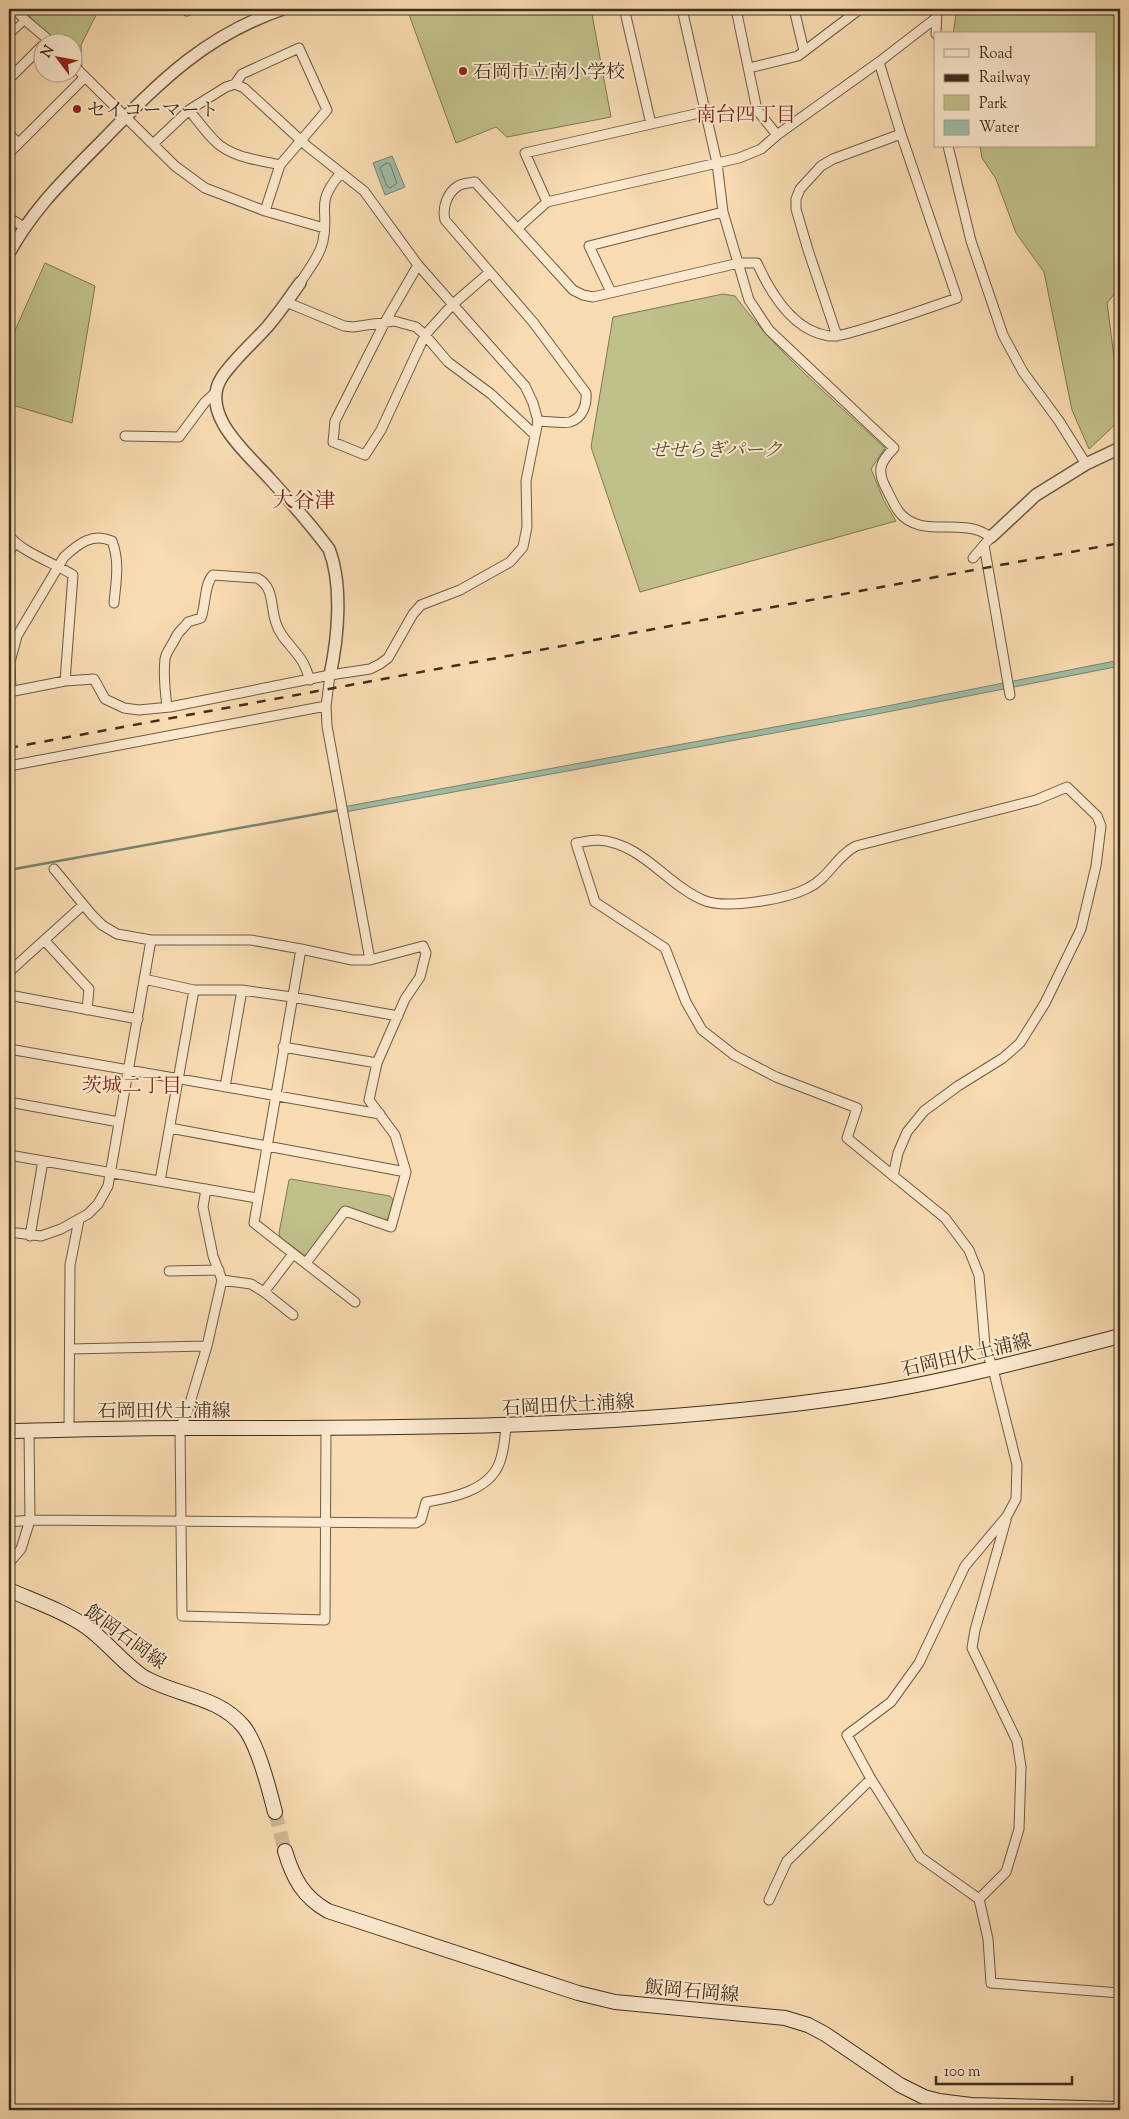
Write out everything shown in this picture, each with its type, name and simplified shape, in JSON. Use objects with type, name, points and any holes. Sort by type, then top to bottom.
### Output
[{"type":"main road","name":"石岡田伏土浦線","points":[[9,1431],[506,1426],[595,1423],[751,1409],[912,1387],[994,1369],[1120,1336]]},
{"type":"main road","name":"飯岡石岡線","points":[[9,1590],[88,1628],[142,1676],[216,1705],[238,1720],[251,1738],[275,1812]]},
{"type":"main road","name":"飯岡石岡線","points":[[285,1851],[291,1872],[298,1884],[312,1901],[328,1911],[578,1993],[615,2002],[785,2018],[825,2034],[900,2084],[924,2097],[939,2101],[971,2105],[1120,2109]]},
{"type":"street","points":[[15,9],[36,32]]},
{"type":"street","points":[[185,9],[190,9]]},
{"type":"street","points":[[9,253],[24,228],[56,186],[156,86],[199,50],[263,12],[283,9]]},
{"type":"street","points":[[630,9],[625,12],[652,124]]},
{"type":"street","points":[[682,9],[717,163],[723,212],[749,300],[769,330],[894,448],[880,464],[880,471],[883,483],[899,512],[910,522],[918,525],[976,530],[987,541],[1010,692]]},
{"type":"street","points":[[736,9],[757,110],[777,135]]},
{"type":"street","points":[[794,9],[804,51]]},
{"type":"street","points":[[748,68],[798,56],[860,9]]},
{"type":"street","points":[[936,32],[937,14]]},
{"type":"street","points":[[518,228],[547,202],[739,158],[760,149],[879,62],[937,14]]},
{"type":"street","points":[[9,35],[25,20]]},
{"type":"street","points":[[153,144],[189,110],[226,87],[235,84],[242,74],[300,48],[327,110],[280,165],[265,211]]},
{"type":"street","points":[[9,80],[32,58]]},
{"type":"street","points":[[538,421],[570,422],[581,414],[586,401],[586,393],[533,322],[446,220],[444,213],[446,202],[451,194],[459,186],[475,182],[573,290],[583,295],[593,297],[739,263],[757,263],[776,299],[792,316],[816,332],[837,336],[885,323],[957,298],[900,134],[879,62]]},
{"type":"street","points":[[82,74],[175,166],[205,188],[265,211],[324,228]]},
{"type":"street","points":[[9,154],[85,77]]},
{"type":"street","points":[[114,603],[118,570],[112,541],[97,537],[85,541],[74,548],[59,565],[17,636],[10,662],[10,692],[65,681],[94,679],[105,699],[124,708],[139,710],[167,707],[370,669],[388,658],[413,614],[421,605],[460,590],[510,562],[523,548],[526,537],[526,481],[538,421],[533,403],[525,386],[483,336],[418,265],[364,191],[340,174],[301,141],[244,88],[235,84]]},
{"type":"street","points":[[189,110],[217,144],[244,157],[280,165]]},
{"type":"street","points":[[547,202],[525,153],[704,112]]},
{"type":"street","points":[[9,134],[18,143]]},
{"type":"street","points":[[837,336],[808,250],[796,209],[796,199],[800,189],[821,166],[833,159],[900,134]]},
{"type":"street","points":[[948,148],[971,241],[1003,335],[1023,372],[1059,421],[1086,464]]},
{"type":"street","points":[[340,174],[330,186],[324,199],[323,242],[300,283],[286,302],[268,326],[239,356],[222,378],[216,392],[216,403],[226,430],[320,538],[329,549],[334,561],[337,644],[326,706],[327,726],[370,960]]},
{"type":"street","points":[[611,292],[589,246],[723,212]]},
{"type":"street","points":[[9,218],[24,228]]},
{"type":"street","points":[[418,265],[385,322],[335,421],[332,442],[365,455],[381,430],[425,335],[452,304],[490,272]]},
{"type":"street","points":[[286,302],[344,326],[353,327],[394,321],[416,327],[448,362],[491,394],[535,435]]},
{"type":"street","points":[[125,436],[179,437],[205,402],[216,392]]},
{"type":"street","points":[[973,558],[987,541],[1036,495],[1086,464],[1120,448]]},
{"type":"street","points":[[9,535],[14,543],[59,565],[74,575],[65,681]]},
{"type":"street","points":[[9,553],[14,543]]},
{"type":"street","points":[[167,707],[164,679],[165,658],[174,644],[176,635],[184,629],[188,622],[201,618],[205,606],[209,579],[213,574],[257,578],[263,581],[274,604],[275,621],[280,632],[302,660],[310,680]]},
{"type":"street","points":[[9,766],[326,706]]},
{"type":"street","points":[[893,1176],[898,1153],[907,1132],[924,1111],[958,1086],[1003,1058],[1020,1043],[1045,1003],[1081,929],[1096,866],[1101,826],[1097,816],[1067,787],[1036,800],[856,846],[844,852],[825,877],[808,888],[770,900],[722,903],[704,901],[692,894],[635,852],[612,843],[597,840],[576,843],[595,902],[665,948],[686,1002],[702,1030],[734,1055],[776,1077],[857,1108],[847,1138],[893,1176],[945,1218],[969,1250],[979,1275],[985,1346],[994,1369],[1018,1466],[1016,1499],[1007,1516],[965,1566],[920,1663],[891,1702],[847,1735],[871,1779],[920,1857],[979,1899],[988,1939],[991,1983],[1120,1993]]},
{"type":"street","points":[[54,869],[83,906],[102,926],[118,934],[151,940],[251,940],[352,960],[370,960],[423,946],[426,953],[420,977],[398,1016],[377,1063],[369,1100],[395,1135],[406,1172],[391,1227],[345,1211],[306,1263]]},
{"type":"street","points":[[9,972],[83,906]]},
{"type":"street","points":[[9,1232],[41,1236],[79,1220],[98,1204],[108,1186],[151,940]]},
{"type":"street","points":[[45,941],[89,989],[87,1010]]},
{"type":"street","points":[[301,949],[254,1223],[355,1302]]},
{"type":"street","points":[[144,979],[194,990],[242,990],[398,1016]]},
{"type":"street","points":[[160,1181],[194,990]]},
{"type":"street","points":[[225,1087],[242,990]]},
{"type":"street","points":[[9,995],[138,1019]]},
{"type":"street","points":[[283,1048],[377,1063]]},
{"type":"street","points":[[9,1049],[380,1114]]},
{"type":"street","points":[[9,1102],[119,1122]]},
{"type":"street","points":[[170,1128],[406,1172]]},
{"type":"street","points":[[9,1155],[257,1198]]},
{"type":"street","points":[[30,1236],[43,1161]]},
{"type":"street","points":[[206,1189],[203,1207],[213,1256],[222,1280],[208,1346],[187,1413],[180,1428],[182,1616],[325,1620],[326,1428]]},
{"type":"street","points":[[70,1429],[70,1265],[79,1220]]},
{"type":"street","points":[[264,1292],[293,1254]]},
{"type":"street","points":[[168,1271],[219,1270]]},
{"type":"street","points":[[222,1280],[251,1284],[293,1315]]},
{"type":"street","points":[[70,1349],[208,1346]]},
{"type":"street","points":[[9,1522],[30,1520],[325,1524],[416,1523],[421,1520],[426,1502],[457,1497],[486,1481],[499,1466],[506,1426]]},
{"type":"street","points":[[9,1563],[21,1549],[30,1520],[29,1430]]},
{"type":"street","points":[[979,1899],[1006,1872],[1019,1829],[1021,1767],[1017,1741],[972,1648],[975,1630],[1007,1516]]},
{"type":"street","points":[[769,1900],[787,1861],[871,1779]]},
{"type":"green space","points":[[32,9],[99,9],[82,43],[82,32],[46,32],[27,14]]},
{"type":"green space","points":[[407,9],[591,9],[611,117],[507,137],[496,127],[456,143]]},
{"type":"green space","points":[[957,9],[990,9],[1010,12],[1012,9],[1120,9],[1120,287],[1107,303],[1120,403],[1120,420],[1089,449],[1072,410],[1044,272],[1016,233],[996,179],[982,158],[980,148],[1096,148],[1096,32],[953,32]]},
{"type":"green space","points":[[45,263],[95,286],[72,423],[9,404],[9,344]]},
{"type":"green space","name":"せせらぎパーク","points":[[723,294],[735,296],[751,317],[787,356],[885,448],[871,469],[884,501],[896,521],[640,592],[591,447],[613,317]]},
{"type":"green space","points":[[289,1180],[390,1196],[393,1200],[388,1219],[384,1220],[344,1207],[308,1255],[304,1255],[280,1237],[279,1233]]},
{"type":"water","points":[[392,156],[405,187],[385,195],[373,163]]},
{"type":"water","points":[[1120,660],[1120,666],[877,714],[345,812],[343,807],[877,708]]},
{"type":"waterway","points":[[9,870],[339,810]]},
{"type":"tunnel","points":[[275,1812],[285,1851]]},
{"type":"railway","points":[[9,748],[1120,543]]},
{"type":"place","name":"石岡市立南小学校","points":[[463,71]]},
{"type":"place","name":"セイコーマート","points":[[77,109]]},
{"type":"district","name":"南台四丁目","points":[[746,114]]},
{"type":"district","name":"大谷津","points":[[304,500]]},
{"type":"district","name":"茨城二丁目","points":[[132,1085]]}]
